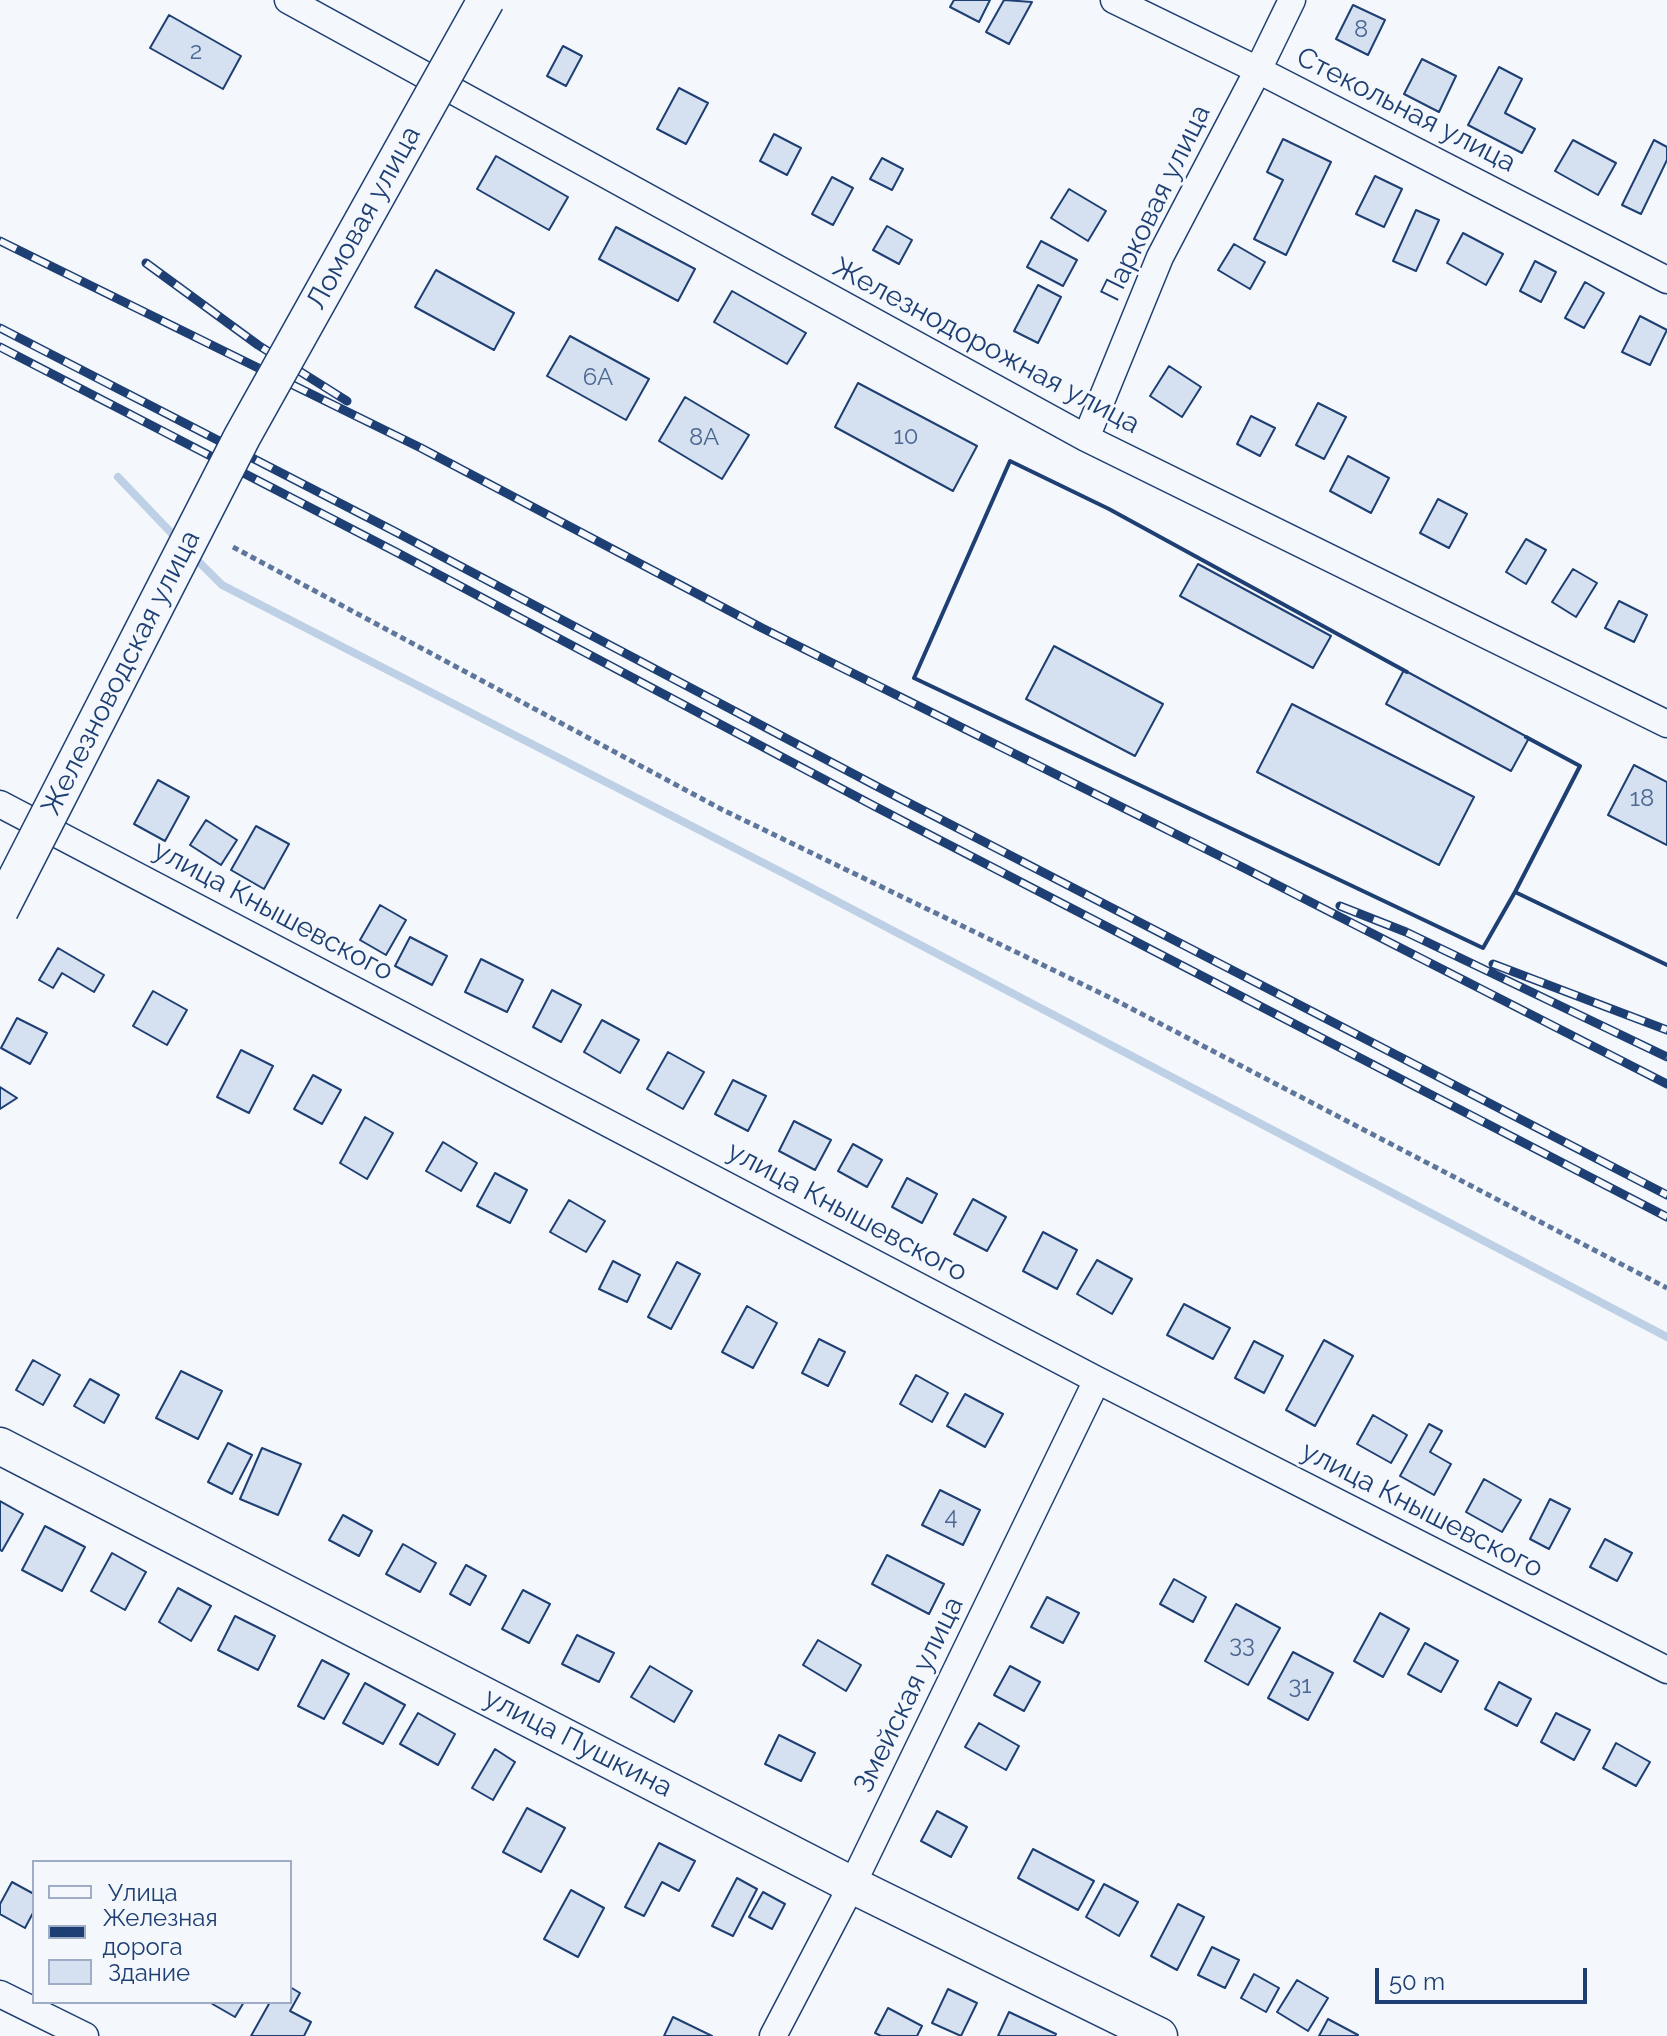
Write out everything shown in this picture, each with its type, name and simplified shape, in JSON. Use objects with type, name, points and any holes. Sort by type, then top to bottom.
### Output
[{"type":"main road","name":"Ломовая улица","points":[[242,437],[486,0]]},
{"type":"main road","name":"Железноводская улица","points":[[0,910],[242,437]]},
{"type":"main road","name":"улица Пушкина","points":[[0,1446],[852,1885],[1159,2036]]},
{"type":"street","name":"Железнодорожная улица","points":[[288,0],[1086,438],[1667,724]]},
{"type":"street","name":"Стекольная улица","points":[[1114,0],[1258,70],[1667,280]]},
{"type":"street","name":"Парковая улица","points":[[1086,438],[1160,257],[1292,0]]},
{"type":"street","name":"улица Кнышевского","points":[[0,804],[1097,1380],[1667,1670]]},
{"type":"street","name":"Змейская улица","points":[[773,2036],[852,1885],[1097,1380]]},
{"type":"street","points":[[0,1994],[85,2036]]},
{"type":"path","points":[[233,547],[721,809],[1115,1000],[1667,1288]]},
{"type":"building","points":[[954,0],[990,0],[979,22],[950,7]]},
{"type":"building","points":[[1004,0],[1032,2],[1009,44],[986,32]]},
{"type":"building","points":[[1353,5],[1385,20],[1368,55],[1336,39]]},
{"type":"building","points":[[169,15],[241,56],[223,89],[150,48]]},
{"type":"building","points":[[563,46],[582,56],[566,86],[547,76]]},
{"type":"building","points":[[1422,59],[1456,76],[1439,112],[1404,94]]},
{"type":"building","points":[[1499,67],[1522,79],[1505,113],[1535,129],[1522,153],[1468,125]]},
{"type":"building","points":[[679,88],[708,103],[686,144],[657,129]]},
{"type":"building","points":[[774,134],[801,148],[787,175],[760,161]]},
{"type":"building","points":[[1283,139],[1331,162],[1286,255],[1254,239],[1283,180],[1267,172]]},
{"type":"building","points":[[1573,140],[1616,163],[1598,195],[1555,171]]},
{"type":"building","points":[[1654,140],[1667,147],[1667,160],[1641,214],[1622,205]]},
{"type":"building","points":[[496,156],[568,197],[549,230],[477,189]]},
{"type":"building","points":[[882,158],[903,169],[892,190],[870,179]]},
{"type":"building","points":[[1375,176],[1402,189],[1384,227],[1356,214]]},
{"type":"building","points":[[832,177],[853,188],[833,225],[812,214]]},
{"type":"building","points":[[1069,189],[1106,211],[1088,241],[1051,218]]},
{"type":"building","points":[[1416,210],[1439,220],[1416,271],[1393,261]]},
{"type":"building","points":[[887,226],[912,240],[899,264],[873,250]]},
{"type":"building","points":[[616,227],[695,269],[678,301],[599,259]]},
{"type":"building","points":[[1463,233],[1503,254],[1486,285],[1447,263]]},
{"type":"building","points":[[1041,241],[1077,260],[1063,286],[1027,267]]},
{"type":"building","points":[[1234,244],[1265,262],[1250,289],[1218,270]]},
{"type":"building","points":[[1535,261],[1556,272],[1541,302],[1520,291]]},
{"type":"building","points":[[436,270],[514,313],[494,350],[415,307]]},
{"type":"building","points":[[1585,282],[1604,293],[1584,328],[1565,318]]},
{"type":"building","points":[[1038,285],[1061,297],[1038,343],[1014,331]]},
{"type":"building","points":[[732,291],[806,333],[787,364],[714,322]]},
{"type":"building","points":[[1640,316],[1667,330],[1650,365],[1622,352]]},
{"type":"building","points":[[570,336],[649,379],[626,420],[547,376]]},
{"type":"building","points":[[1169,366],[1201,387],[1182,417],[1150,396]]},
{"type":"building","points":[[858,383],[977,446],[953,491],[835,427]]},
{"type":"building","points":[[685,397],[749,435],[722,479],[659,441]]},
{"type":"building","points":[[1318,403],[1346,417],[1324,459],[1296,445]]},
{"type":"building","points":[[1251,416],[1275,428],[1260,456],[1237,444]]},
{"type":"building","points":[[1348,456],[1389,478],[1371,513],[1330,491]]},
{"type":"building","points":[[1438,499],[1467,514],[1449,548],[1420,533]]},
{"type":"building","points":[[1526,539],[1546,550],[1526,584],[1506,572]]},
{"type":"building","points":[[1198,564],[1331,636],[1313,668],[1180,596]]},
{"type":"building","points":[[1573,569],[1597,583],[1576,617],[1552,602]]},
{"type":"building","points":[[1619,601],[1647,615],[1634,642],[1605,628]]},
{"type":"building","points":[[1054,646],[1163,704],[1135,756],[1026,699]]},
{"type":"building","points":[[1404,670],[1529,738],[1511,771],[1386,704]]},
{"type":"building","points":[[1292,704],[1474,797],[1439,865],[1257,772]]},
{"type":"building","points":[[1634,765],[1667,782],[1667,845],[1608,815]]},
{"type":"building","points":[[158,780],[189,797],[165,841],[134,824]]},
{"type":"building","points":[[206,820],[237,840],[221,865],[190,845]]},
{"type":"building","points":[[256,826],[289,844],[264,889],[231,870]]},
{"type":"building","points":[[380,905],[406,920],[386,955],[360,940]]},
{"type":"building","points":[[410,937],[447,956],[432,985],[395,966]]},
{"type":"building","points":[[58,948],[104,975],[94,992],[62,973],[53,988],[39,980]]},
{"type":"building","points":[[481,959],[523,980],[507,1012],[465,992]]},
{"type":"building","points":[[552,990],[581,1005],[561,1042],[533,1027]]},
{"type":"building","points":[[153,991],[187,1010],[167,1045],[133,1026]]},
{"type":"building","points":[[17,1018],[47,1033],[30,1064],[1,1048]]},
{"type":"building","points":[[602,1020],[639,1040],[620,1073],[584,1052]]},
{"type":"building","points":[[241,1050],[273,1066],[249,1113],[217,1097]]},
{"type":"building","points":[[668,1052],[704,1072],[683,1109],[647,1089]]},
{"type":"building","points":[[313,1075],[341,1090],[322,1124],[294,1109]]},
{"type":"building","points":[[733,1080],[766,1096],[748,1131],[715,1114]]},
{"type":"building","points":[[0,1087],[17,1098],[0,1109]]},
{"type":"building","points":[[365,1117],[393,1133],[367,1179],[340,1163]]},
{"type":"building","points":[[794,1121],[831,1140],[815,1170],[779,1151]]},
{"type":"building","points":[[443,1142],[477,1163],[461,1191],[426,1171]]},
{"type":"building","points":[[853,1144],[882,1160],[867,1187],[838,1171]]},
{"type":"building","points":[[495,1173],[527,1190],[510,1223],[477,1206]]},
{"type":"building","points":[[907,1178],[937,1194],[922,1223],[892,1207]]},
{"type":"building","points":[[973,1199],[1006,1217],[987,1251],[954,1234]]},
{"type":"building","points":[[569,1200],[605,1221],[586,1252],[550,1232]]},
{"type":"building","points":[[1043,1232],[1077,1250],[1057,1289],[1023,1271]]},
{"type":"building","points":[[1097,1260],[1132,1279],[1112,1314],[1077,1294]]},
{"type":"building","points":[[613,1261],[640,1275],[627,1302],[599,1289]]},
{"type":"building","points":[[677,1262],[700,1274],[671,1329],[648,1317]]},
{"type":"building","points":[[1184,1304],[1230,1328],[1213,1359],[1167,1335]]},
{"type":"building","points":[[747,1306],[777,1323],[753,1368],[722,1352]]},
{"type":"building","points":[[819,1339],[845,1352],[828,1386],[802,1373]]},
{"type":"building","points":[[1324,1340],[1353,1356],[1315,1426],[1286,1410]]},
{"type":"building","points":[[1254,1341],[1283,1356],[1264,1393],[1235,1378]]},
{"type":"building","points":[[33,1360],[60,1375],[43,1405],[16,1390]]},
{"type":"building","points":[[181,1371],[222,1391],[198,1439],[156,1418]]},
{"type":"building","points":[[916,1375],[948,1393],[932,1422],[900,1404]]},
{"type":"building","points":[[90,1379],[119,1395],[104,1423],[74,1406]]},
{"type":"building","points":[[965,1394],[1003,1414],[985,1447],[947,1426]]},
{"type":"building","points":[[1373,1415],[1407,1435],[1391,1463],[1357,1444]]},
{"type":"building","points":[[1429,1424],[1442,1431],[1430,1452],[1451,1464],[1434,1495],[1400,1476]]},
{"type":"building","points":[[228,1443],[252,1455],[232,1494],[208,1482]]},
{"type":"building","points":[[262,1448],[301,1464],[278,1515],[240,1499]]},
{"type":"building","points":[[1484,1479],[1521,1500],[1502,1532],[1466,1512]]},
{"type":"building","points":[[940,1490],[980,1510],[963,1545],[922,1525]]},
{"type":"building","points":[[1550,1499],[1570,1509],[1549,1549],[1530,1539]]},
{"type":"building","points":[[0,1501],[23,1514],[2,1551],[0,1550]]},
{"type":"building","points":[[343,1515],[372,1531],[359,1556],[329,1540]]},
{"type":"building","points":[[45,1526],[85,1547],[62,1591],[22,1570]]},
{"type":"building","points":[[1605,1539],[1632,1553],[1617,1581],[1590,1567]]},
{"type":"building","points":[[403,1544],[436,1563],[420,1592],[386,1574]]},
{"type":"building","points":[[112,1553],[146,1572],[125,1610],[91,1591]]},
{"type":"building","points":[[887,1555],[944,1584],[929,1614],[872,1584]]},
{"type":"building","points":[[466,1565],[486,1576],[470,1605],[450,1594]]},
{"type":"building","points":[[1174,1579],[1206,1597],[1193,1622],[1160,1604]]},
{"type":"building","points":[[178,1588],[211,1606],[191,1641],[159,1622]]},
{"type":"building","points":[[523,1590],[550,1604],[529,1643],[502,1629]]},
{"type":"building","points":[[1047,1597],[1079,1613],[1063,1643],[1031,1627]]},
{"type":"building","points":[[1236,1604],[1280,1628],[1248,1685],[1205,1661]]},
{"type":"building","points":[[1380,1613],[1409,1629],[1383,1677],[1354,1661]]},
{"type":"building","points":[[235,1616],[275,1636],[258,1670],[218,1650]]},
{"type":"building","points":[[577,1635],[614,1653],[599,1682],[562,1664]]},
{"type":"building","points":[[818,1640],[861,1665],[846,1691],[803,1665]]},
{"type":"building","points":[[1425,1643],[1458,1661],[1441,1692],[1408,1674]]},
{"type":"building","points":[[1293,1652],[1333,1673],[1308,1720],[1268,1698]]},
{"type":"building","points":[[322,1660],[349,1674],[324,1719],[298,1706]]},
{"type":"building","points":[[650,1666],[692,1691],[674,1722],[631,1697]]},
{"type":"building","points":[[1010,1666],[1040,1682],[1024,1711],[994,1695]]},
{"type":"building","points":[[1499,1682],[1531,1699],[1517,1726],[1485,1709]]},
{"type":"building","points":[[365,1683],[405,1705],[383,1744],[343,1723]]},
{"type":"building","points":[[418,1713],[455,1734],[438,1765],[400,1744]]},
{"type":"building","points":[[1556,1713],[1590,1730],[1574,1760],[1541,1742]]},
{"type":"building","points":[[979,1723],[1019,1746],[1006,1770],[965,1747]]},
{"type":"building","points":[[779,1735],[815,1753],[801,1781],[765,1764]]},
{"type":"building","points":[[1616,1743],[1650,1762],[1636,1786],[1603,1768]]},
{"type":"building","points":[[495,1749],[515,1762],[493,1800],[472,1788]]},
{"type":"building","points":[[527,1808],[565,1828],[541,1872],[503,1852]]},
{"type":"building","points":[[937,1811],[967,1827],[951,1857],[921,1841]]},
{"type":"building","points":[[659,1843],[695,1861],[679,1891],[662,1882],[644,1916],[625,1907]]},
{"type":"building","points":[[1033,1849],[1094,1881],[1078,1910],[1018,1878]]},
{"type":"building","points":[[737,1878],[757,1889],[733,1936],[712,1926]]},
{"type":"building","points":[[12,1882],[32,1893],[32,1915],[25,1928],[0,1914],[0,1904]]},
{"type":"building","points":[[1104,1884],[1138,1902],[1119,1936],[1086,1917]]},
{"type":"building","points":[[571,1890],[604,1908],[578,1957],[544,1939]]},
{"type":"building","points":[[763,1892],[785,1904],[772,1929],[749,1917]]},
{"type":"building","points":[[1178,1904],[1204,1917],[1177,1970],[1151,1956]]},
{"type":"building","points":[[1212,1947],[1239,1960],[1225,1988],[1198,1975]]},
{"type":"building","points":[[1254,1974],[1279,1988],[1266,2012],[1241,1998]]},
{"type":"building","points":[[1297,1980],[1328,1998],[1308,2031],[1277,2012]]},
{"type":"building","points":[[292,1988],[300,1993],[290,2011],[311,2022],[304,2036],[251,2036],[269,2004],[292,2004]]},
{"type":"building","points":[[948,1989],[977,2003],[961,2036],[932,2023]]},
{"type":"building","points":[[212,2004],[243,2004],[235,2017]]},
{"type":"building","points":[[888,2008],[922,2026],[917,2036],[881,2036],[875,2033]]},
{"type":"building","points":[[1009,2012],[1056,2034],[998,2036]]},
{"type":"building","points":[[673,2017],[712,2036],[664,2036]]},
{"type":"building","points":[[1328,2019],[1358,2035],[1319,2036]]},
{"type":"waterway","points":[[118,477],[178,540]]},
{"type":"waterway","points":[[193,556],[222,585],[789,876],[1667,1337]]},
{"type":"railway","points":[[0,241],[421,448],[762,628],[1244,868],[1667,1084]]},
{"type":"railway","points":[[146,263],[258,345],[347,401]]},
{"type":"railway","points":[[0,328],[1667,1195]]},
{"type":"railway","points":[[0,347],[396,552],[876,807],[1667,1217]]},
{"type":"railway","points":[[1340,906],[1406,932],[1667,1057]]},
{"type":"railway","points":[[1493,964],[1667,1030]]},
{"type":"wall","points":[[1407,672],[1109,509],[1010,461],[914,678],[1483,948],[1515,892]]},
{"type":"wall","points":[[1526,737],[1580,766],[1515,892],[1667,965]]}]
